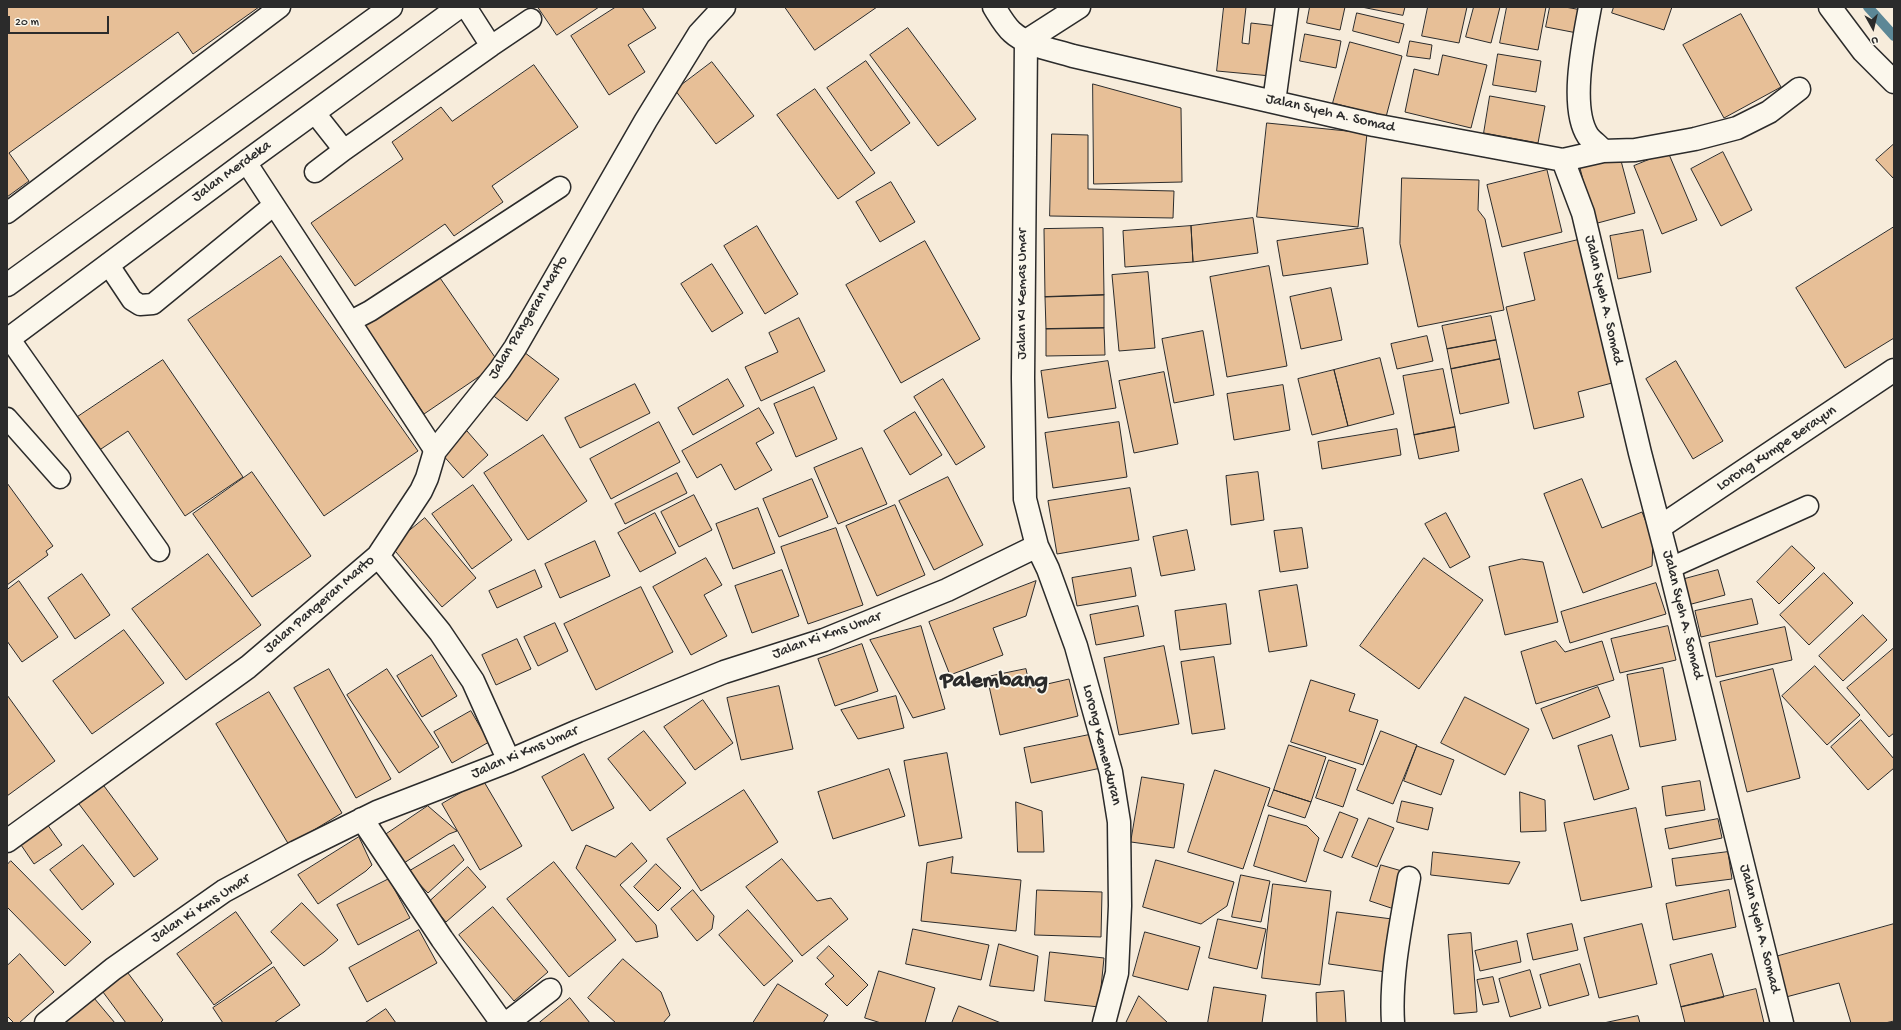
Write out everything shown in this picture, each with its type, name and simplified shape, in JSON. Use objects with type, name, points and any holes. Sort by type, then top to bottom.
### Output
[{"type":"street","points":[[7,285],[391,7]]},
{"type":"street","name":"Jalan Merdeka","points":[[8,339],[246,162],[459,7]]},
{"type":"street","name":"Jalan Pangeran Marto","points":[[7,841],[248,667],[378,556],[428,478],[435,452],[500,370],[515,348],[646,120],[699,34],[724,7]]},
{"type":"street","name":"Jalan Syeh A. Somad","points":[[994,7],[1012,33],[1026,41],[1073,56],[1374,125],[1563,160],[1583,213],[1640,453],[1660,527],[1782,1023]]},
{"type":"street","points":[[1026,41],[1079,7]]},
{"type":"street","points":[[1274,102],[1287,7]]},
{"type":"street","points":[[1590,7],[1582,52],[1580,103],[1582,120],[1588,135],[1603,151]]},
{"type":"street","points":[[1830,7],[1863,51],[1894,82]]},
{"type":"street","name":"Jalan KI Kemas Umar","points":[[1026,41],[1023,222],[1023,394],[1026,499],[1037,546]]},
{"type":"street","points":[[1563,160],[1603,151],[1635,150],[1696,140],[1737,128],[1769,112],[1799,89]]},
{"type":"street","name":"Lorong Kumpe Berayun","points":[[1660,527],[1894,370]]},
{"type":"street","name":"Jalan Ki Kms Umar","points":[[46,1023],[113,969],[224,891],[296,852],[362,819],[509,762],[578,731],[724,672],[824,640],[947,590],[1037,546]]},
{"type":"street","name":"Lorong Kemenduran","points":[[1037,546],[1048,569],[1076,646],[1111,772],[1120,822],[1120,906],[1117,973],[1104,1023]]},
{"type":"street","points":[[378,556],[440,632],[473,681],[509,762]]},
{"type":"street","points":[[362,819],[442,939],[502,1023]]},
{"type":"street","points":[[1393,1023],[1394,978],[1409,878]]},
{"type":"street","points":[[507,1023],[550,990]]},
{"type":"lane","points":[[7,213],[280,7]]},
{"type":"lane","points":[[466,7],[491,46]]},
{"type":"lane","points":[[315,172],[531,19]]},
{"type":"lane","points":[[314,112],[344,150]]},
{"type":"lane","points":[[246,162],[435,452]]},
{"type":"lane","points":[[351,321],[370,311],[560,187]]},
{"type":"lane","points":[[108,264],[132,300],[140,305],[153,304],[274,205]]},
{"type":"lane","points":[[8,339],[158,550]]},
{"type":"lane","points":[[7,418],[60,478]]},
{"type":"lane","points":[[1670,568],[1808,506]]},
{"type":"building","points":[[7,7],[259,7],[193,54],[178,32],[9,153],[29,181],[7,197]]},
{"type":"building","points":[[538,7],[599,7],[557,35]]},
{"type":"building","points":[[616,7],[642,7],[656,28],[628,45],[645,72],[609,95],[571,36]]},
{"type":"building","points":[[785,7],[877,7],[815,50]]},
{"type":"building","points":[[1224,7],[1246,7],[1242,43],[1249,44],[1251,23],[1277,26],[1271,76],[1217,71]]},
{"type":"building","points":[[1310,7],[1345,7],[1340,30],[1307,23]]},
{"type":"building","points":[[1362,7],[1405,7],[1403,15]]},
{"type":"building","points":[[1428,7],[1467,7],[1459,43],[1422,36]]},
{"type":"building","points":[[1474,7],[1500,7],[1491,43],[1466,37]]},
{"type":"building","points":[[1507,7],[1546,7],[1538,50],[1500,43]]},
{"type":"building","points":[[1550,7],[1565,7],[1582,10],[1577,33],[1546,27]]},
{"type":"building","points":[[1614,7],[1672,7],[1664,30],[1612,13]]},
{"type":"building","points":[[1357,13],[1404,24],[1399,43],[1353,31]]},
{"type":"building","points":[[1741,14],[1781,87],[1724,118],[1683,45]]},
{"type":"building","points":[[908,28],[976,119],[938,146],[870,55]]},
{"type":"building","points":[[1305,34],[1341,41],[1336,68],[1300,61]]},
{"type":"building","points":[[1410,41],[1432,45],[1430,59],[1407,56]]},
{"type":"building","points":[[1350,42],[1402,56],[1386,117],[1333,103]]},
{"type":"building","points":[[1498,54],[1541,61],[1536,92],[1493,85]]},
{"type":"building","points":[[1443,55],[1487,65],[1471,128],[1405,112],[1414,69],[1438,75]]},
{"type":"building","points":[[866,61],[910,123],[871,151],[827,88]]},
{"type":"building","points":[[712,62],[754,116],[716,144],[675,90]]},
{"type":"building","points":[[534,65],[578,127],[492,186],[503,202],[454,236],[445,224],[355,286],[311,223],[403,159],[392,142],[441,107],[452,121]]},
{"type":"building","points":[[1093,84],[1181,108],[1182,182],[1094,184]]},
{"type":"building","points":[[815,89],[875,173],[838,199],[777,115]]},
{"type":"building","points":[[1490,96],[1545,106],[1538,143],[1484,133]]},
{"type":"building","points":[[1267,123],[1367,133],[1358,227],[1257,217]]},
{"type":"building","points":[[1052,134],[1088,135],[1088,189],[1174,191],[1173,218],[1050,216]]},
{"type":"building","points":[[1894,144],[1894,179],[1876,160]]},
{"type":"building","points":[[1668,152],[1697,220],[1662,234],[1634,166]]},
{"type":"building","points":[[1723,152],[1752,210],[1721,226],[1691,169]]},
{"type":"building","points":[[1620,157],[1635,213],[1594,224],[1580,168]]},
{"type":"building","points":[[1547,170],[1562,232],[1502,247],[1487,185]]},
{"type":"building","points":[[1402,178],[1479,180],[1478,210],[1485,219],[1504,310],[1418,327],[1400,244]]},
{"type":"building","points":[[891,182],[915,222],[880,242],[856,202]]},
{"type":"building","points":[[1253,218],[1258,253],[1193,262],[1191,226]]},
{"type":"building","points":[[757,226],[798,294],[765,314],[724,246]]},
{"type":"building","points":[[1191,226],[1193,262],[1125,267],[1123,231]]},
{"type":"building","points":[[1894,227],[1894,338],[1845,368],[1796,288]]},
{"type":"building","points":[[1103,228],[1104,295],[1045,297],[1044,229]]},
{"type":"building","points":[[1363,228],[1368,264],[1283,276],[1277,241]]},
{"type":"building","points":[[1643,230],[1651,272],[1618,279],[1610,236]]},
{"type":"building","points":[[1578,240],[1612,383],[1578,392],[1584,417],[1534,429],[1506,307],[1535,300],[1524,253]]},
{"type":"building","points":[[925,241],[980,339],[901,383],[846,285]]},
{"type":"building","points":[[281,256],[418,451],[324,516],[188,320]]},
{"type":"building","points":[[712,264],[743,313],[712,332],[681,284]]},
{"type":"building","points":[[1269,266],[1287,366],[1227,377],[1210,277]]},
{"type":"building","points":[[1148,272],[1155,348],[1119,351],[1112,275]]},
{"type":"building","points":[[438,275],[499,363],[424,414],[364,325]]},
{"type":"building","points":[[1331,288],[1342,340],[1301,349],[1290,297]]},
{"type":"building","points":[[1104,295],[1104,328],[1046,329],[1045,297]]},
{"type":"building","points":[[1491,316],[1496,340],[1447,349],[1442,326]]},
{"type":"building","points":[[799,318],[825,371],[761,401],[745,367],[778,352],[769,333]]},
{"type":"building","points":[[1104,328],[1105,355],[1046,356],[1046,329]]},
{"type":"building","points":[[1203,331],[1214,395],[1174,403],[1162,339]]},
{"type":"building","points":[[1427,336],[1433,361],[1397,369],[1391,344]]},
{"type":"building","points":[[1496,340],[1500,359],[1451,369],[1447,349]]},
{"type":"building","points":[[524,352],[559,379],[527,421],[491,394]]},
{"type":"building","points":[[1380,358],[1394,414],[1348,426],[1334,370]]},
{"type":"building","points":[[1500,359],[1509,403],[1460,414],[1451,369]]},
{"type":"building","points":[[163,360],[243,477],[185,516],[128,431],[95,453],[73,420]]},
{"type":"building","points":[[1108,361],[1116,408],[1048,418],[1041,371]]},
{"type":"building","points":[[1676,361],[1723,441],[1693,459],[1646,379]]},
{"type":"building","points":[[1443,369],[1455,427],[1414,435],[1403,376]]},
{"type":"building","points":[[1334,370],[1348,426],[1312,435],[1298,379]]},
{"type":"building","points":[[1164,372],[1178,444],[1134,453],[1119,381]]},
{"type":"building","points":[[728,379],[744,406],[693,435],[678,408]]},
{"type":"building","points":[[943,379],[985,447],[956,465],[914,397]]},
{"type":"building","points":[[635,384],[650,413],[580,448],[565,418]]},
{"type":"building","points":[[1283,385],[1290,430],[1234,440],[1227,394]]},
{"type":"building","points":[[814,387],[837,439],[796,457],[774,404]]},
{"type":"building","points":[[759,408],[774,433],[756,443],[772,470],[735,490],[721,464],[697,478],[682,451]]},
{"type":"building","points":[[915,412],[942,455],[910,475],[884,431]]},
{"type":"building","points":[[659,422],[680,462],[611,499],[590,459]]},
{"type":"building","points":[[1119,422],[1127,477],[1053,488],[1045,433]]},
{"type":"building","points":[[1455,427],[1459,451],[1419,459],[1414,435]]},
{"type":"building","points":[[1397,429],[1401,455],[1322,469],[1318,442]]},
{"type":"building","points":[[467,431],[488,455],[463,478],[441,453]]},
{"type":"building","points":[[543,435],[587,501],[528,540],[484,473]]},
{"type":"building","points":[[862,448],[887,504],[838,524],[814,468]]},
{"type":"building","points":[[252,472],[311,556],[252,597],[193,514]]},
{"type":"building","points":[[1258,472],[1264,520],[1231,525],[1226,476]]},
{"type":"building","points":[[677,473],[687,493],[625,524],[615,504]]},
{"type":"building","points":[[948,477],[983,545],[934,570],[899,501]]},
{"type":"building","points":[[812,479],[828,517],[779,537],[763,499]]},
{"type":"building","points":[[1582,479],[1602,528],[1642,512],[1653,539],[1652,566],[1583,593],[1544,494]]},
{"type":"building","points":[[7,483],[53,546],[46,551],[48,555],[7,585]]},
{"type":"building","points":[[473,485],[512,540],[472,569],[432,514]]},
{"type":"building","points":[[1130,488],[1139,540],[1057,554],[1048,501]]},
{"type":"building","points":[[694,495],[712,530],[679,547],[661,512]]},
{"type":"building","points":[[895,505],[925,575],[877,596],[846,526]]},
{"type":"building","points":[[758,508],[775,553],[733,569],[716,524]]},
{"type":"building","points":[[655,513],[676,553],[640,572],[618,533]]},
{"type":"building","points":[[1446,513],[1470,557],[1450,568],[1425,524]]},
{"type":"building","points":[[425,518],[476,578],[442,607],[391,546]]},
{"type":"building","points":[[836,528],[863,605],[808,624],[781,547]]},
{"type":"building","points":[[1302,528],[1308,568],[1280,572],[1274,531]]},
{"type":"building","points":[[1187,530],[1195,570],[1161,576],[1153,537]]},
{"type":"building","points":[[595,541],[610,576],[560,598],[545,564]]},
{"type":"building","points":[[1792,546],[1815,568],[1779,604],[1757,582]]},
{"type":"building","points":[[208,554],[261,625],[186,680],[132,609]]},
{"type":"building","points":[[706,558],[722,585],[704,595],[727,636],[691,655],[653,587]]},
{"type":"building","points":[[1424,558],[1483,600],[1419,689],[1360,646]]},
{"type":"building","points":[[1522,559],[1543,562],[1558,622],[1505,635],[1489,567]]},
{"type":"building","points":[[1131,568],[1136,596],[1077,606],[1072,578]]},
{"type":"building","points":[[535,570],[542,587],[497,608],[489,591]]},
{"type":"building","points":[[782,570],[799,616],[752,633],[735,586]]},
{"type":"building","points":[[1718,570],[1725,595],[1688,605],[1681,580]]},
{"type":"building","points":[[1824,573],[1853,603],[1809,645],[1780,615]]},
{"type":"building","points":[[82,574],[110,615],[75,639],[48,598]]},
{"type":"building","points":[[19,581],[58,637],[22,662],[7,641],[7,590]]},
{"type":"building","points":[[1036,581],[1026,616],[993,628],[1003,655],[950,675],[929,622]]},
{"type":"building","points":[[1656,583],[1666,614],[1570,643],[1561,612]]},
{"type":"building","points":[[1297,585],[1307,646],[1269,652],[1259,591]]},
{"type":"building","points":[[641,587],[673,652],[596,690],[564,624]]},
{"type":"building","points":[[1752,599],[1758,624],[1701,637],[1695,611]]},
{"type":"building","points":[[1226,604],[1231,644],[1180,650],[1175,611]]},
{"type":"building","points":[[1138,606],[1144,636],[1096,645],[1090,615]]},
{"type":"building","points":[[1863,615],[1887,640],[1843,681],[1819,656]]},
{"type":"building","points":[[555,623],[568,651],[538,666],[524,637]]},
{"type":"building","points":[[921,626],[945,709],[913,718],[870,640]]},
{"type":"building","points":[[1668,626],[1676,660],[1620,673],[1611,639]]},
{"type":"building","points":[[1785,627],[1792,660],[1716,677],[1709,643]]},
{"type":"building","points":[[124,630],[164,683],[92,734],[53,681]]},
{"type":"building","points":[[517,639],[531,669],[496,685],[482,655]]},
{"type":"building","points":[[1556,641],[1565,652],[1602,641],[1614,680],[1536,704],[1521,652]]},
{"type":"building","points":[[862,644],[878,691],[835,706],[818,659]]},
{"type":"building","points":[[1164,646],[1179,724],[1119,735],[1104,658]]},
{"type":"building","points":[[1894,648],[1894,733],[1889,737],[1847,688]]},
{"type":"building","points":[[432,655],[457,696],[422,717],[397,676]]},
{"type":"building","points":[[1214,657],[1225,729],[1192,734],[1181,662]]},
{"type":"building","points":[[1815,666],[1860,715],[1827,745],[1782,696]]},
{"type":"building","points":[[1663,668],[1676,740],[1640,747],[1627,675]]},
{"type":"building","points":[[329,669],[391,779],[356,798],[294,688]]},
{"type":"building","points":[[387,669],[439,747],[399,773],[347,695]]},
{"type":"building","points":[[1026,669],[1030,688],[1069,679],[1078,716],[1000,735],[987,677]]},
{"type":"building","points":[[1773,669],[1800,778],[1747,792],[1720,682]]},
{"type":"building","points":[[1311,680],[1355,694],[1349,711],[1378,720],[1363,765],[1291,742]]},
{"type":"building","points":[[779,686],[793,749],[741,760],[727,698]]},
{"type":"building","points":[[1598,687],[1610,717],[1553,739],[1541,709]]},
{"type":"building","points":[[269,692],[342,813],[289,845],[216,724]]},
{"type":"building","points":[[7,695],[55,761],[7,796]]},
{"type":"building","points":[[896,696],[904,728],[858,739],[841,710]]},
{"type":"building","points":[[1465,697],[1529,729],[1505,775],[1441,743]]},
{"type":"building","points":[[703,700],[733,743],[695,770],[664,727]]},
{"type":"building","points":[[471,711],[489,742],[452,763],[434,732]]},
{"type":"building","points":[[1861,720],[1894,759],[1894,768],[1868,790],[1831,747]]},
{"type":"building","points":[[644,731],[686,783],[650,811],[608,759]]},
{"type":"building","points":[[1381,731],[1417,745],[1393,804],[1357,790]]},
{"type":"building","points":[[1094,734],[1101,768],[1031,783],[1024,748]]},
{"type":"building","points":[[1612,735],[1629,789],[1594,800],[1578,746]]},
{"type":"building","points":[[1289,745],[1326,757],[1311,802],[1274,790]]},
{"type":"building","points":[[1417,746],[1454,760],[1441,795],[1404,781]]},
{"type":"building","points":[[947,753],[962,838],[919,846],[904,761]]},
{"type":"building","points":[[584,754],[614,808],[572,831],[542,777]]},
{"type":"building","points":[[1329,760],[1356,769],[1343,807],[1316,798]]},
{"type":"building","points":[[889,769],[905,816],[833,839],[818,792]]},
{"type":"building","points":[[1215,770],[1270,788],[1243,869],[1188,852]]},
{"type":"building","points":[[1142,777],[1184,784],[1174,848],[1131,842]]},
{"type":"building","points":[[483,780],[522,846],[480,870],[442,804]]},
{"type":"building","points":[[1700,781],[1705,810],[1666,816],[1662,787]]},
{"type":"building","points":[[104,786],[158,859],[134,877],[79,804]]},
{"type":"building","points":[[744,790],[778,842],[701,891],[667,839]]},
{"type":"building","points":[[1274,790],[1311,802],[1305,818],[1268,806]]},
{"type":"building","points":[[1520,792],[1545,800],[1546,831],[1521,832]]},
{"type":"building","points":[[1402,801],[1433,808],[1428,830],[1397,822]]},
{"type":"building","points":[[1016,802],[1042,811],[1044,852],[1018,852]]},
{"type":"building","points":[[428,806],[457,831],[449,834],[404,863],[385,835]]},
{"type":"building","points":[[1636,808],[1652,887],[1581,901],[1564,823]]},
{"type":"building","points":[[1340,812],[1358,819],[1342,858],[1324,851]]},
{"type":"building","points":[[1269,815],[1307,826],[1319,838],[1306,882],[1254,866]]},
{"type":"building","points":[[1369,818],[1394,828],[1377,867],[1352,857]]},
{"type":"building","points":[[1718,819],[1722,838],[1669,849],[1665,829]]},
{"type":"building","points":[[47,824],[62,845],[34,864],[19,842]]},
{"type":"building","points":[[359,837],[372,865],[366,871],[318,904],[298,875]]},
{"type":"building","points":[[632,843],[647,861],[620,885],[656,925],[658,937],[636,942],[576,868],[586,845],[615,857]]},
{"type":"building","points":[[83,845],[114,884],[82,910],[50,870]]},
{"type":"building","points":[[454,845],[464,860],[428,893],[408,872]]},
{"type":"building","points":[[1433,852],[1520,862],[1509,884],[1431,875]]},
{"type":"building","points":[[1728,852],[1732,879],[1676,886],[1672,859]]},
{"type":"building","points":[[953,857],[951,873],[1021,880],[1016,931],[921,921],[927,863]]},
{"type":"building","points":[[782,859],[817,901],[831,898],[848,919],[802,956],[746,887]]},
{"type":"building","points":[[1156,860],[1234,882],[1227,906],[1201,924],[1143,907]]},
{"type":"building","points":[[11,861],[91,942],[65,966],[7,907],[7,865]]},
{"type":"building","points":[[554,862],[616,940],[569,977],[507,899]]},
{"type":"building","points":[[656,864],[681,888],[658,911],[634,887]]},
{"type":"building","points":[[1381,865],[1409,873],[1397,910],[1370,901]]},
{"type":"building","points":[[468,867],[486,887],[446,922],[429,902]]},
{"type":"building","points":[[1241,875],[1270,881],[1261,922],[1232,917]]},
{"type":"building","points":[[389,879],[410,918],[358,945],[337,905]]},
{"type":"building","points":[[1273,884],[1331,891],[1320,985],[1262,978]]},
{"type":"building","points":[[693,890],[714,916],[712,929],[697,941],[671,909]]},
{"type":"building","points":[[1037,890],[1102,892],[1101,937],[1035,935]]},
{"type":"building","points":[[1729,890],[1736,927],[1673,940],[1666,904]]},
{"type":"building","points":[[302,903],[338,940],[304,966],[271,932]]},
{"type":"building","points":[[493,907],[548,972],[514,1001],[459,935]]},
{"type":"building","points":[[748,910],[793,961],[764,986],[719,935]]},
{"type":"building","points":[[236,912],[272,963],[214,1005],[177,954]]},
{"type":"building","points":[[1337,912],[1400,920],[1393,973],[1329,964]]},
{"type":"building","points":[[1218,919],[1266,929],[1257,969],[1209,958]]},
{"type":"building","points":[[1572,924],[1578,950],[1533,960],[1527,934]]},
{"type":"building","points":[[1642,924],[1657,984],[1599,998],[1584,938]]},
{"type":"building","points":[[1894,924],[1894,1021],[1885,1023],[1851,1023],[1839,983],[1786,997],[1775,957]]},
{"type":"building","points":[[913,929],[989,945],[981,980],[906,964]]},
{"type":"building","points":[[419,930],[437,963],[367,1002],[349,968]]},
{"type":"building","points":[[1145,932],[1200,947],[1188,990],[1133,976]]},
{"type":"building","points":[[1471,933],[1477,1012],[1454,1014],[1448,935]]},
{"type":"building","points":[[1517,941],[1521,962],[1480,971],[1475,951]]},
{"type":"building","points":[[999,944],[1038,956],[1034,991],[990,986]]},
{"type":"building","points":[[829,946],[868,985],[847,1006],[825,984],[834,976],[817,958]]},
{"type":"building","points":[[1050,952],[1104,958],[1099,1007],[1045,1001]]},
{"type":"building","points":[[20,954],[54,992],[19,1023],[14,1023],[7,1016],[7,966]]},
{"type":"building","points":[[1712,954],[1724,997],[1681,1007],[1670,965]]},
{"type":"building","points":[[623,959],[661,992],[670,1015],[663,1023],[616,1023],[588,998]]},
{"type":"building","points":[[1580,964],[1589,995],[1549,1006],[1540,975]]},
{"type":"building","points":[[274,967],[300,1005],[274,1023],[223,1023],[213,1008]]},
{"type":"building","points":[[125,969],[163,1020],[160,1023],[126,1023],[100,988]]},
{"type":"building","points":[[1530,970],[1541,1008],[1510,1017],[1499,979]]},
{"type":"building","points":[[879,971],[935,988],[925,1023],[881,1023],[865,1018]]},
{"type":"building","points":[[1493,977],[1499,1002],[1483,1005],[1477,980]]},
{"type":"building","points":[[778,984],[828,1015],[823,1023],[753,1023]]},
{"type":"building","points":[[1214,987],[1266,995],[1262,1023],[1208,1023]]},
{"type":"building","points":[[1756,989],[1764,1023],[1685,1023],[1681,1007]]},
{"type":"building","points":[[1344,991],[1346,1023],[1317,1023],[1316,993]]},
{"type":"building","points":[[1139,996],[1168,1023],[1126,1023]]},
{"type":"building","points":[[94,998],[115,1023],[63,1023]]},
{"type":"building","points":[[570,998],[590,1023],[539,1023]]},
{"type":"building","points":[[959,1006],[1001,1023],[952,1023]]},
{"type":"building","points":[[386,1009],[396,1023],[365,1023]]},
{"type":"building","points":[[1638,1016],[1640,1023],[1604,1023]]},
{"type":"waterway","points":[[1868,7],[1894,36]]},
{"type":"district","name":"Palembang","points":[[994,682]]}]
